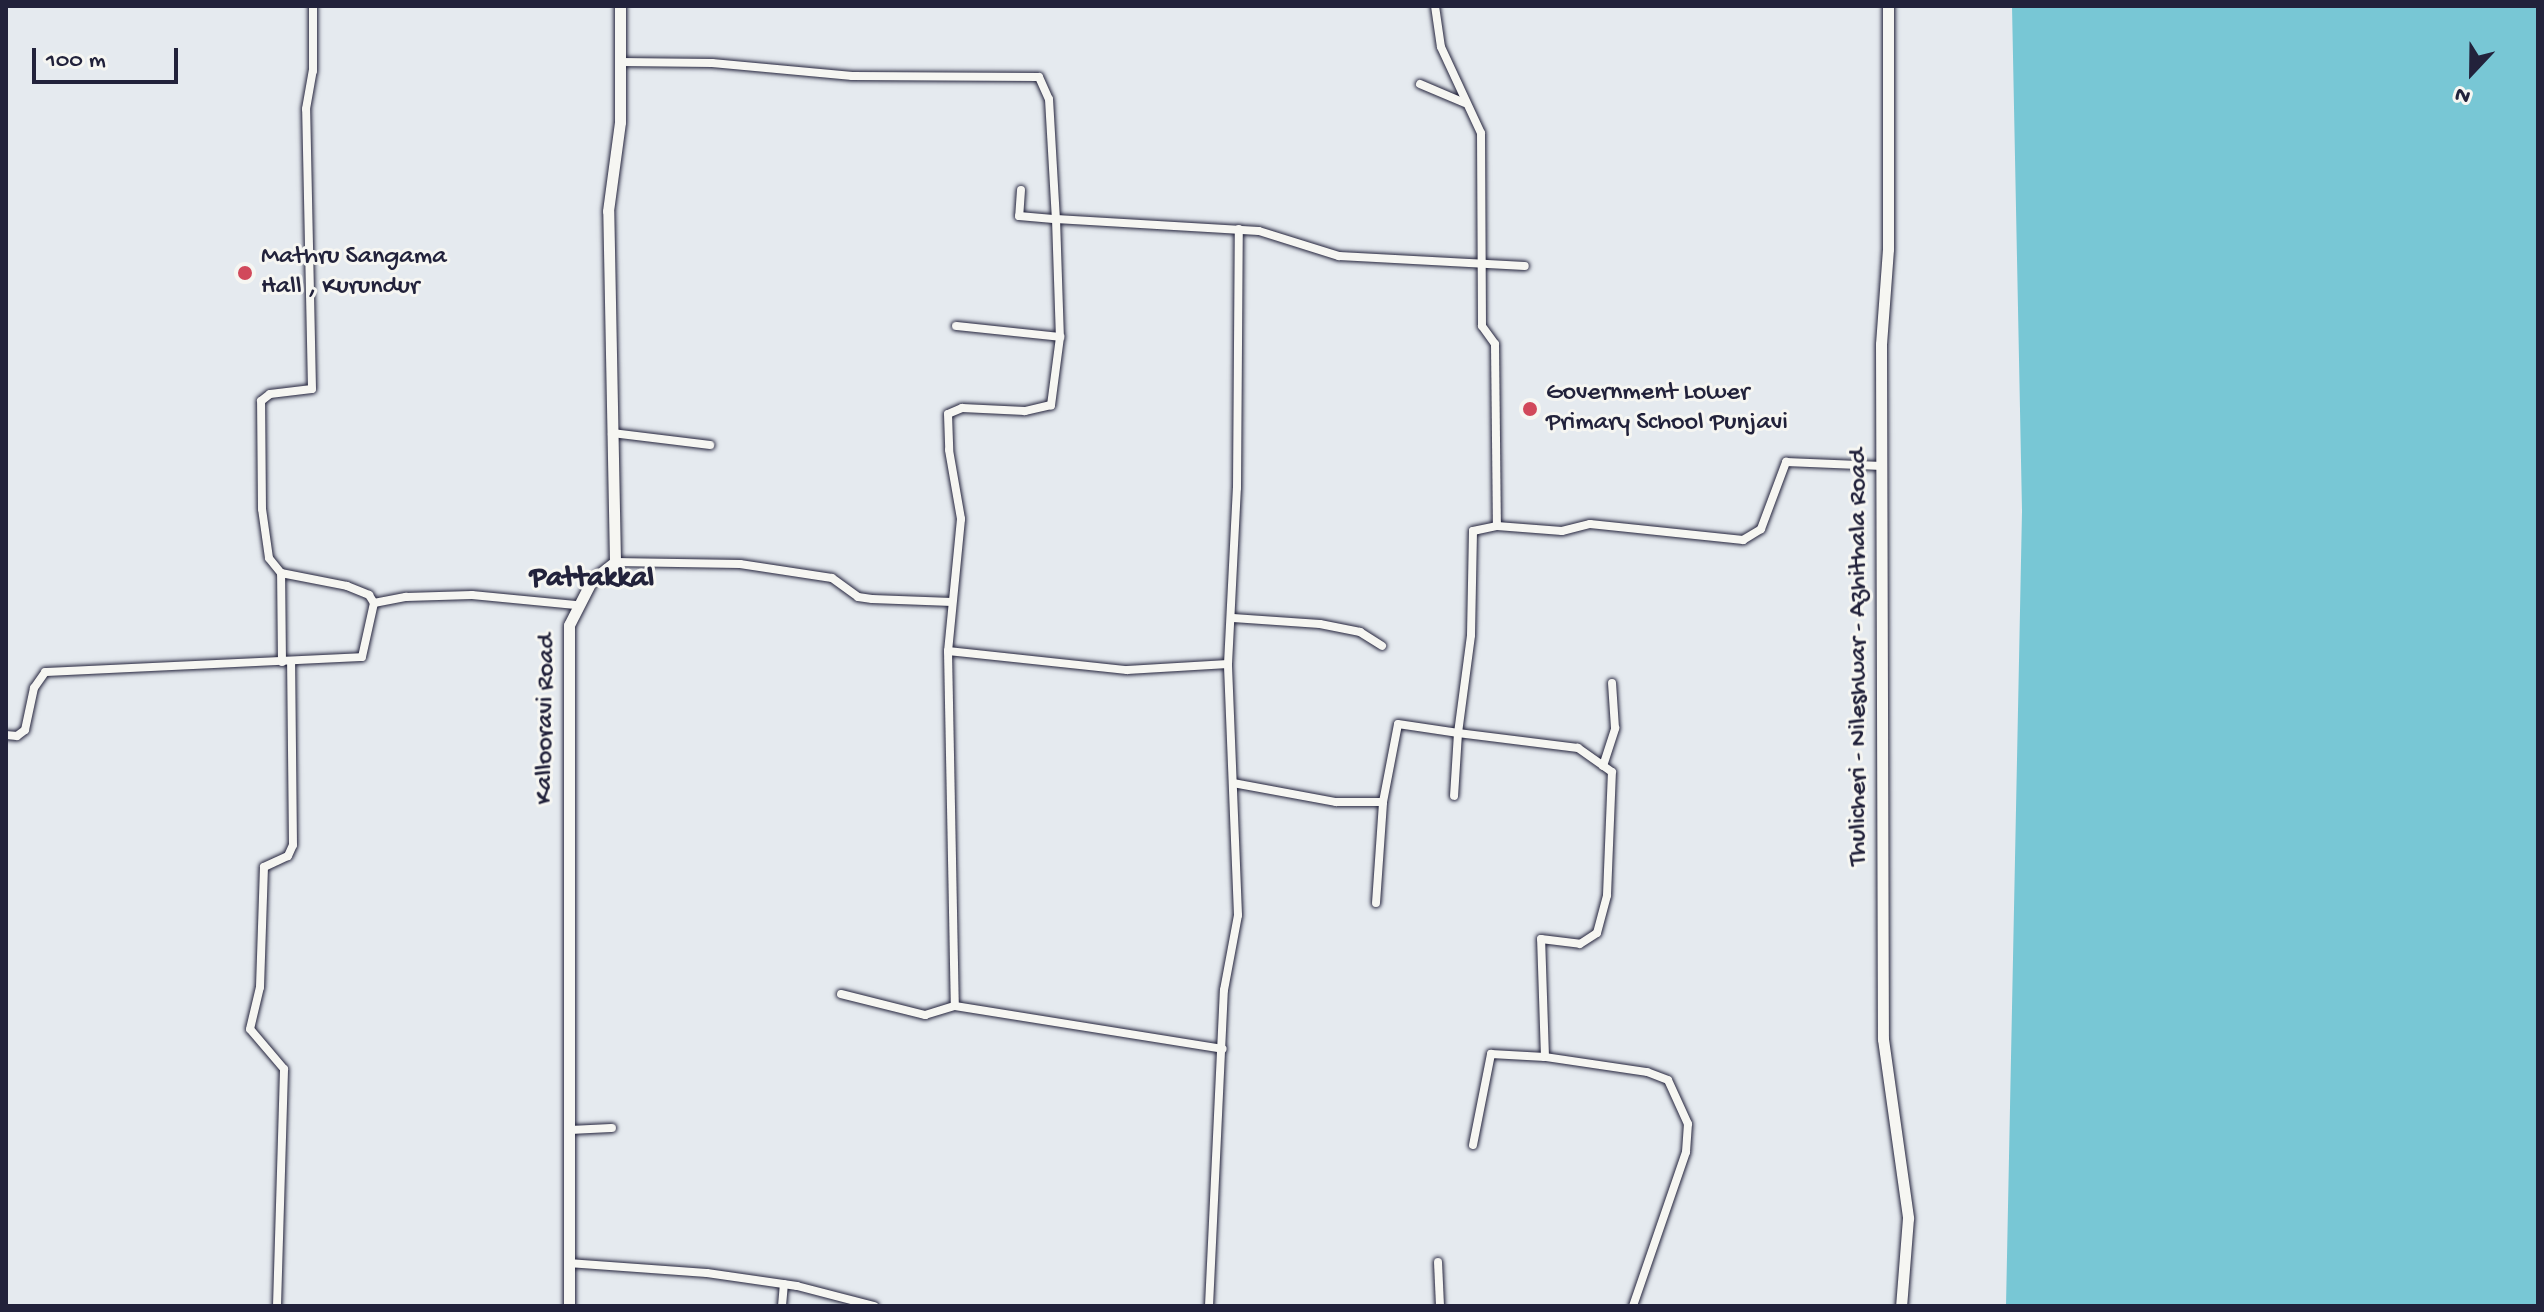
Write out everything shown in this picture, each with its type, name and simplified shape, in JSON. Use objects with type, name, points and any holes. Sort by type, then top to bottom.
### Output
[{"type":"main road","points":[[615,562],[608,211],[621,62],[620,6]]},
{"type":"main road","name":"Thulicheri - Nileshwar - Azhithala Road","points":[[1888,6],[1882,466],[1883,1039],[1908,1218],[1901,1306]]},
{"type":"main road","name":"Kallooravi Road","points":[[569,1306],[569,625],[576,605],[592,580],[615,562]]},
{"type":"street","points":[[277,1306],[284,1069],[250,1029],[260,987],[264,867],[288,856],[293,845],[281,573],[269,558],[262,509],[261,401],[270,394],[312,389],[306,109],[313,71],[313,6]]},
{"type":"street","points":[[1435,6],[1441,47],[1481,133],[1482,326],[1495,344],[1497,526]]},
{"type":"street","points":[[621,62],[712,63],[852,76],[1039,77],[1049,99],[1060,337],[1051,405],[1025,411],[962,408],[948,414],[961,519],[948,651],[955,1006]]},
{"type":"street","points":[[1420,84],[1466,103]]},
{"type":"street","points":[[1021,190],[1019,216],[1239,229],[1339,256],[1525,266]]},
{"type":"street","points":[[1209,1306],[1224,990],[1238,915],[1228,664],[1233,618],[1239,229]]},
{"type":"street","points":[[956,326],[1060,337]]},
{"type":"street","points":[[612,433],[710,445]]},
{"type":"street","points":[[1454,796],[1458,733],[1471,635],[1469,546],[1473,531],[1497,526],[1562,531],[1590,524],[1743,540],[1761,529],[1786,462],[1882,466]]},
{"type":"street","points":[[615,562],[740,564],[832,578],[858,597],[952,602]]},
{"type":"street","points":[[6,735],[17,736],[25,730],[34,688],[45,672],[362,657],[374,603],[369,595],[347,586],[281,573]]},
{"type":"street","points":[[374,603],[472,595],[576,605]]},
{"type":"street","points":[[1233,618],[1320,624],[1360,632],[1382,646]]},
{"type":"street","points":[[948,651],[1127,670],[1228,664]]},
{"type":"street","points":[[1603,766],[1615,728],[1612,683]]},
{"type":"street","points":[[1376,903],[1383,802],[1398,724],[1578,748],[1612,772],[1615,804],[1607,895],[1597,933],[1580,944],[1541,939],[1545,1057]]},
{"type":"street","points":[[1233,783],[1336,802],[1383,802]]},
{"type":"street","points":[[841,994],[925,1015],[955,1006],[1223,1049]]},
{"type":"street","points":[[1473,1145],[1491,1054],[1545,1057],[1647,1072],[1668,1080],[1688,1124],[1686,1152],[1633,1306]]},
{"type":"street","points":[[569,1130],[612,1128]]},
{"type":"street","points":[[1438,1262],[1440,1306]]},
{"type":"street","points":[[568,1263],[784,1284],[874,1306]]},
{"type":"street","points":[[782,1306],[784,1284]]},
{"type":"water","points":[[2012,6],[2538,6],[2538,1306],[2006,1306],[2022,511]]},
{"type":"place","name":"Mathru Sangama Hall , Kurundur","points":[[245,273]]},
{"type":"place","name":"Government Lower Primary School Punjavi","points":[[1530,409]]},
{"type":"district","name":"Pattakkal","points":[[592,580]]}]
